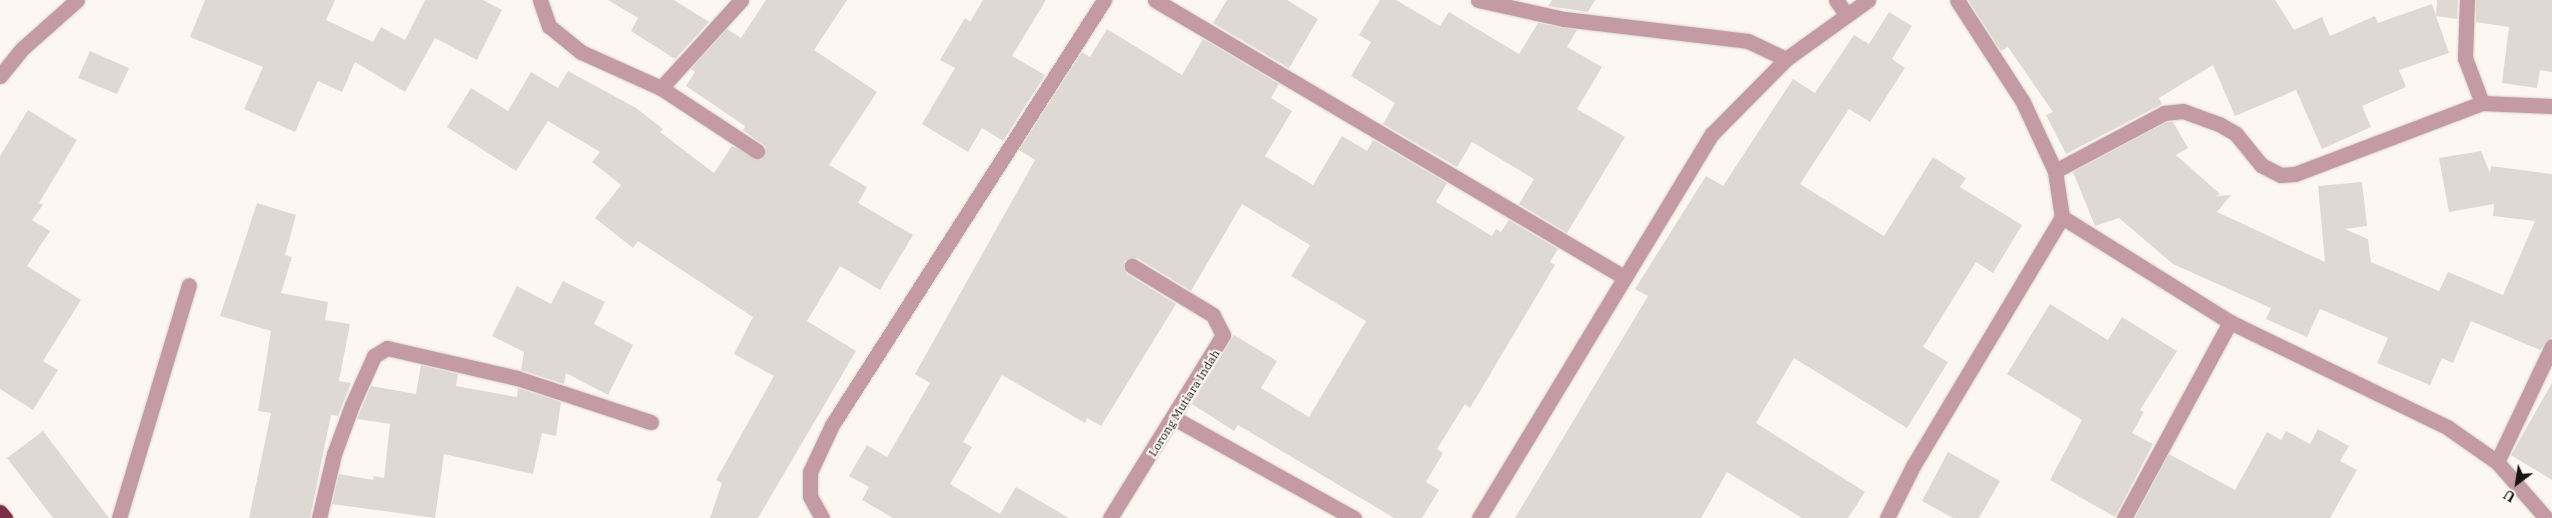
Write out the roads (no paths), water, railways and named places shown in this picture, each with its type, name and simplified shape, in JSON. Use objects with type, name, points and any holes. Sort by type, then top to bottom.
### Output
[{"type":"highway","points":[[0,512],[4,518]]},
{"type":"street","points":[[0,76],[23,48],[77,0]]},
{"type":"street","points":[[540,0],[543,15],[556,34],[581,52],[661,88],[757,151]]},
{"type":"street","points":[[661,88],[741,0]]},
{"type":"street","points":[[822,518],[810,496],[810,472],[832,425],[1104,0]]},
{"type":"street","points":[[1156,0],[1624,277]]},
{"type":"street","points":[[1478,0],[1564,19],[1748,41],[1786,59]]},
{"type":"street","points":[[1836,0],[1846,14]]},
{"type":"street","points":[[1479,518],[1712,134],[1786,59],[1868,0]]},
{"type":"street","points":[[1887,518],[1913,466],[2062,217],[2055,171],[2023,102],[1957,0]]},
{"type":"street","points":[[2467,0],[2465,58],[2482,103]]},
{"type":"street","points":[[2055,171],[2164,113],[2183,112],[2236,134],[2271,171],[2295,174],[2482,103],[2552,106]]},
{"type":"street","points":[[2062,217],[2230,322],[2447,427],[2497,462],[2546,518]]},
{"type":"street","name":"Lorong Mutiara Indah","points":[[1110,518],[1220,345],[1223,328],[1200,306],[1132,266]]},
{"type":"street","points":[[119,518],[189,285]]},
{"type":"street","points":[[2124,518],[2230,322]]},
{"type":"street","points":[[2497,462],[2552,346]]},
{"type":"street","points":[[319,518],[334,454],[352,405],[374,356],[387,348],[517,378],[652,422]]},
{"type":"street","points":[[1174,418],[1354,518]]}]
